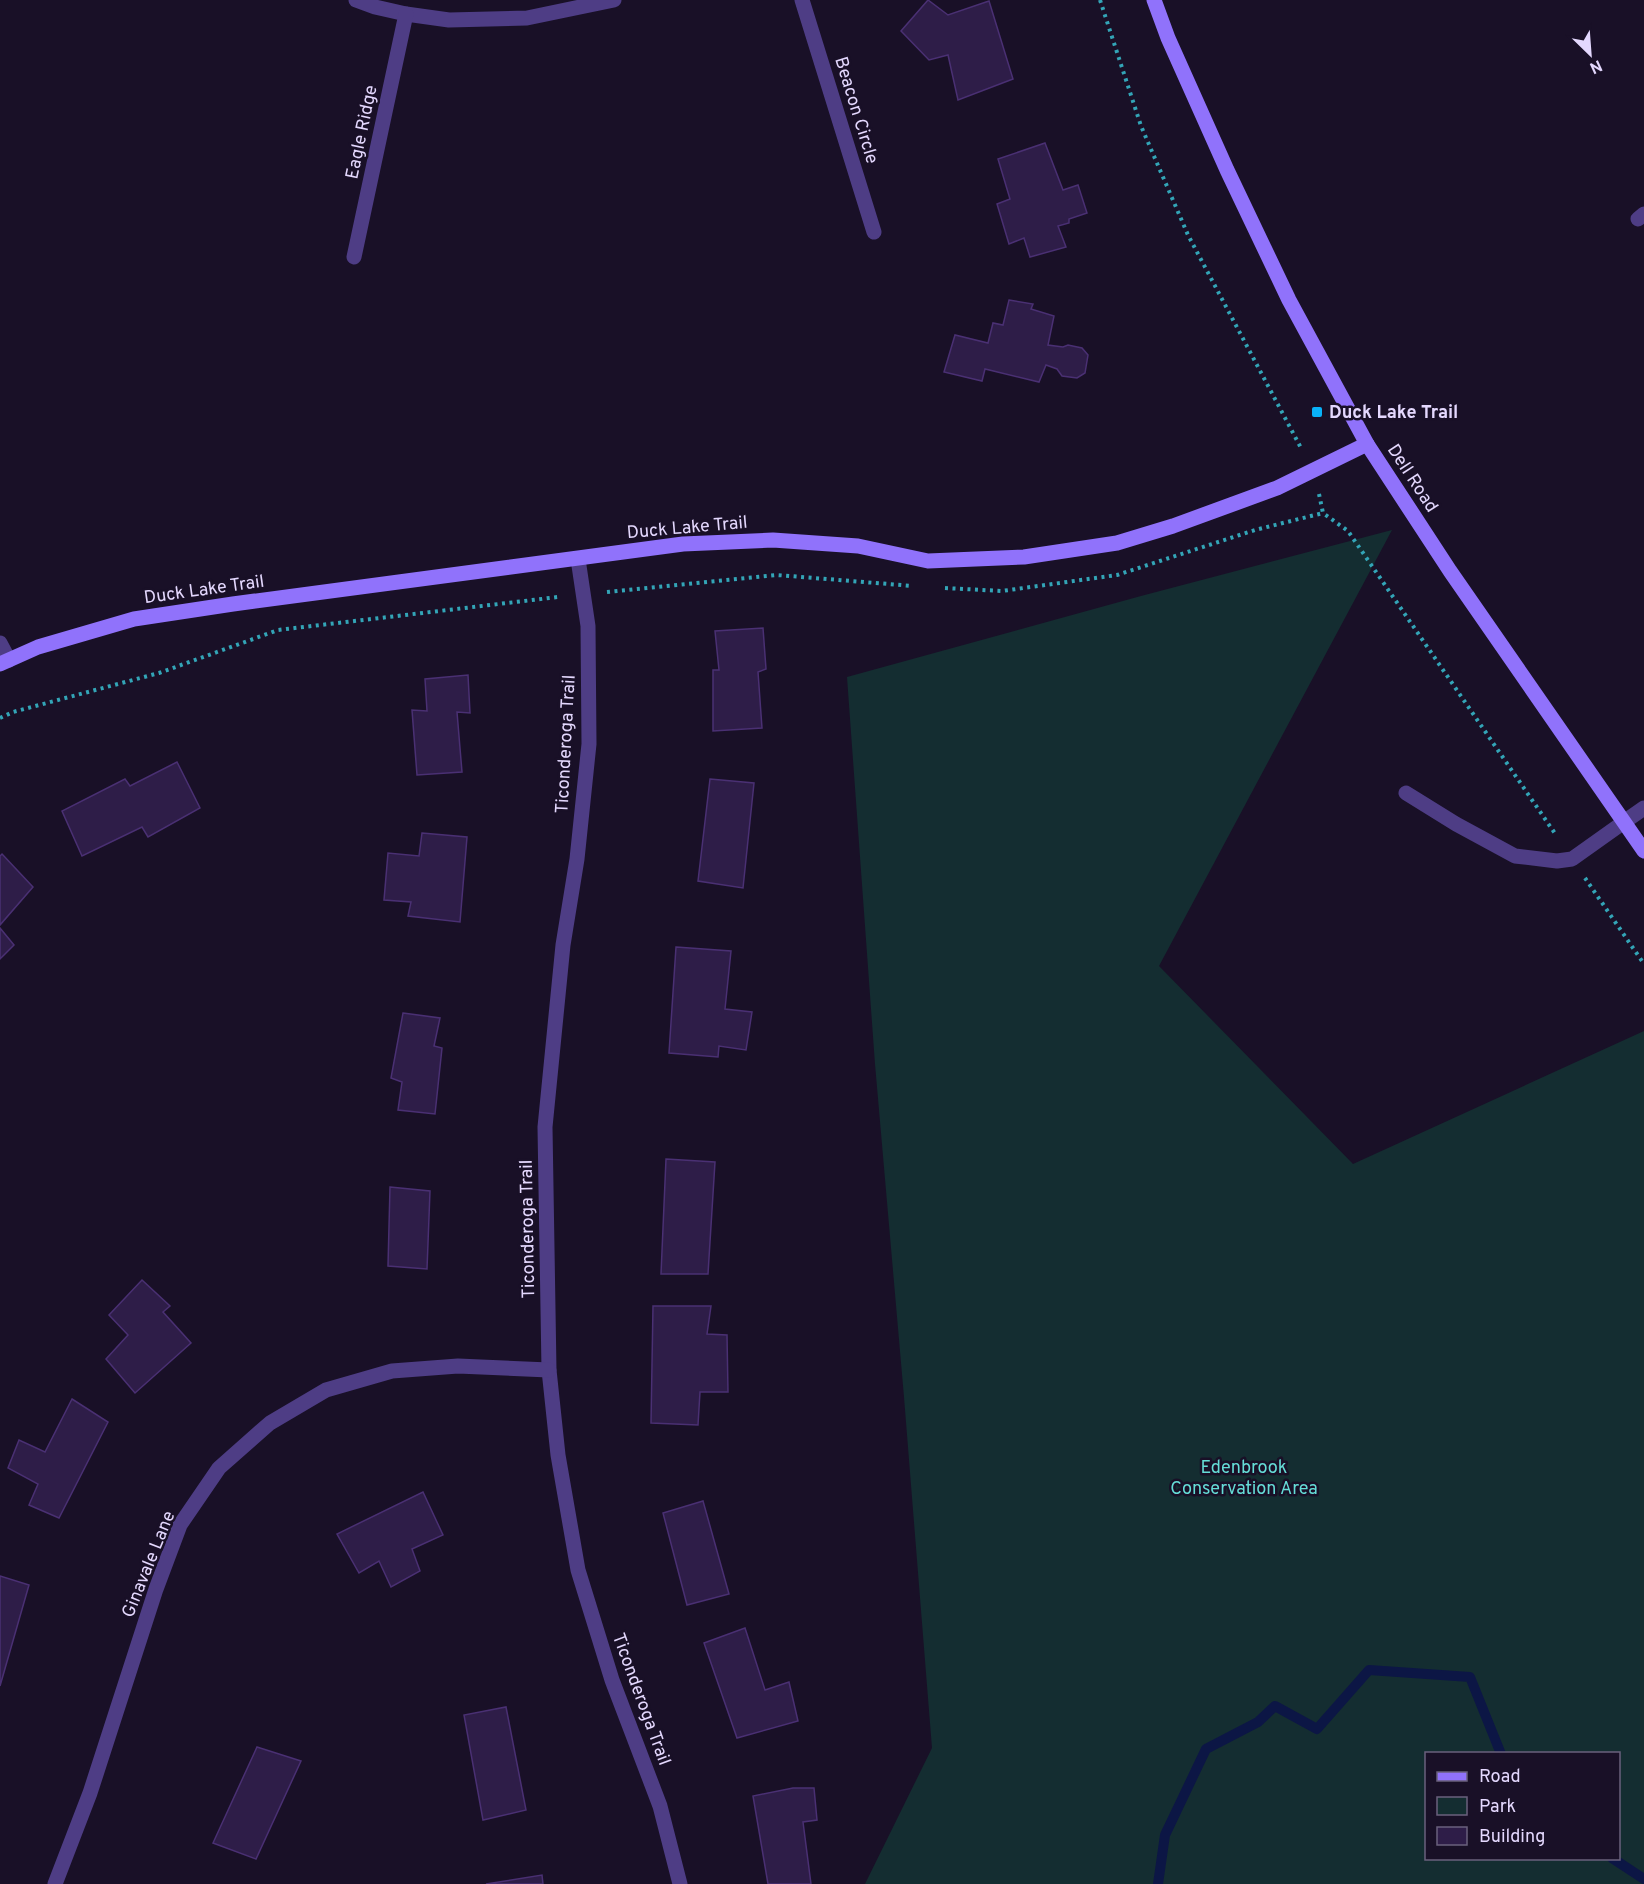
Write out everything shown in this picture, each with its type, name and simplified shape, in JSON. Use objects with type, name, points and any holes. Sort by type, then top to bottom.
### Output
[{"type":"street","points":[[357,0],[406,14],[449,20],[527,18],[614,0]]},
{"type":"street","name":"Beacon Circle","points":[[802,0],[874,232]]},
{"type":"street","name":"Dell Road","points":[[1154,0],[1168,38],[1288,300],[1367,444],[1450,571],[1644,851]]},
{"type":"street","name":"Eagle Ridge","points":[[354,257],[406,14]]},
{"type":"street","name":"Duck Lake Trail","points":[[4,662],[38,647],[134,619],[683,544],[773,540],[858,546],[927,561],[1024,557],[1116,543],[1277,488],[1314,472],[1367,444]]},
{"type":"street","name":"Ticonderoga Trail","points":[[578,559],[588,626],[589,744],[578,859],[563,945],[545,1127],[549,1370],[558,1455],[578,1570],[612,1680],[660,1806],[680,1884]]},
{"type":"street","points":[[0,643],[4,662]]},
{"type":"street","points":[[1407,793],[1456,824],[1515,856],[1557,861],[1572,859],[1644,808]]},
{"type":"street","name":"Ginavale Lane","points":[[55,1884],[90,1793],[156,1589],[180,1525],[219,1468],[270,1423],[326,1390],[392,1371],[458,1366],[549,1370]]},
{"type":"path","points":[[1100,0],[1141,126],[1188,235],[1314,472],[1323,513],[1348,531],[1644,964]]},
{"type":"path","points":[[936,587],[1002,591],[1117,575],[1255,530],[1323,513]]},
{"type":"path","points":[[0,718],[13,712],[159,673],[278,630],[583,594],[777,575],[915,586]]},
{"type":"green space","name":"Edenbrook Conservation Area","points":[[1392,530],[1159,966],[1353,1164],[1644,1031],[1644,1884],[865,1884],[932,1748],[875,1064],[847,677]]},
{"type":"building","points":[[928,0],[948,15],[989,1],[1013,79],[958,100],[948,55],[929,60],[901,31]]},
{"type":"building","points":[[1045,143],[1063,190],[1078,185],[1087,213],[1069,219],[1069,223],[1058,226],[1066,247],[1030,257],[1024,238],[1009,244],[997,204],[1010,199],[998,159]]},
{"type":"building","points":[[1009,300],[1033,304],[1031,309],[1054,316],[1048,345],[1082,348],[1088,355],[1085,373],[1077,378],[1062,376],[1057,369],[1046,365],[1039,382],[985,369],[982,381],[944,372],[955,335],[988,343],[993,323],[1003,325]]},
{"type":"building","points":[[763,628],[766,669],[758,672],[762,728],[713,731],[713,670],[719,670],[715,631]]},
{"type":"building","points":[[468,675],[470,713],[457,712],[462,772],[417,775],[412,710],[427,711],[425,679]]},
{"type":"building","points":[[177,762],[200,808],[148,837],[142,827],[82,856],[62,811],[125,779],[130,786]]},
{"type":"building","points":[[710,779],[754,783],[743,888],[698,881]]},
{"type":"building","points":[[422,833],[467,837],[460,922],[408,916],[411,902],[384,900],[388,853],[419,856]]},
{"type":"building","points":[[2,854],[33,887],[0,925],[0,856]]},
{"type":"building","points":[[0,928],[14,945],[0,959]]},
{"type":"building","points":[[676,947],[731,951],[725,1009],[752,1012],[746,1050],[719,1046],[718,1057],[669,1053]]},
{"type":"building","points":[[403,1013],[440,1018],[434,1046],[442,1048],[435,1114],[398,1110],[402,1082],[391,1078]]},
{"type":"building","points":[[666,1159],[715,1162],[708,1274],[661,1274]]},
{"type":"building","points":[[390,1187],[430,1191],[427,1269],[388,1266]]},
{"type":"building","points":[[142,1280],[170,1306],[163,1312],[191,1343],[135,1393],[106,1359],[128,1335],[109,1315]]},
{"type":"building","points":[[653,1306],[711,1306],[707,1334],[727,1335],[728,1392],[700,1392],[698,1425],[651,1423]]},
{"type":"building","points":[[72,1399],[108,1422],[59,1518],[29,1505],[38,1484],[8,1468],[19,1440],[45,1452]]},
{"type":"building","points":[[423,1492],[443,1535],[412,1549],[420,1571],[391,1587],[379,1561],[359,1573],[337,1534]]},
{"type":"building","points":[[703,1501],[729,1594],[687,1605],[663,1513]]},
{"type":"building","points":[[0,1576],[29,1585],[0,1686]]},
{"type":"building","points":[[745,1628],[765,1690],[789,1682],[798,1721],[737,1738],[704,1643]]},
{"type":"building","points":[[506,1707],[526,1810],[483,1820],[464,1715]]},
{"type":"building","points":[[257,1747],[301,1761],[256,1859],[213,1843]]},
{"type":"building","points":[[793,1788],[814,1788],[817,1820],[803,1822],[811,1884],[768,1884],[753,1796]]},
{"type":"building","points":[[542,1875],[543,1884],[486,1884]]},
{"type":"waterway","points":[[1158,1884],[1165,1835],[1206,1749],[1258,1722],[1275,1706],[1317,1729],[1369,1670],[1470,1677],[1500,1752]]},
{"type":"waterway","points":[[1615,1860],[1644,1879]]},
{"type":"place","name":"Duck Lake Trail","points":[[1317,412]]}]
